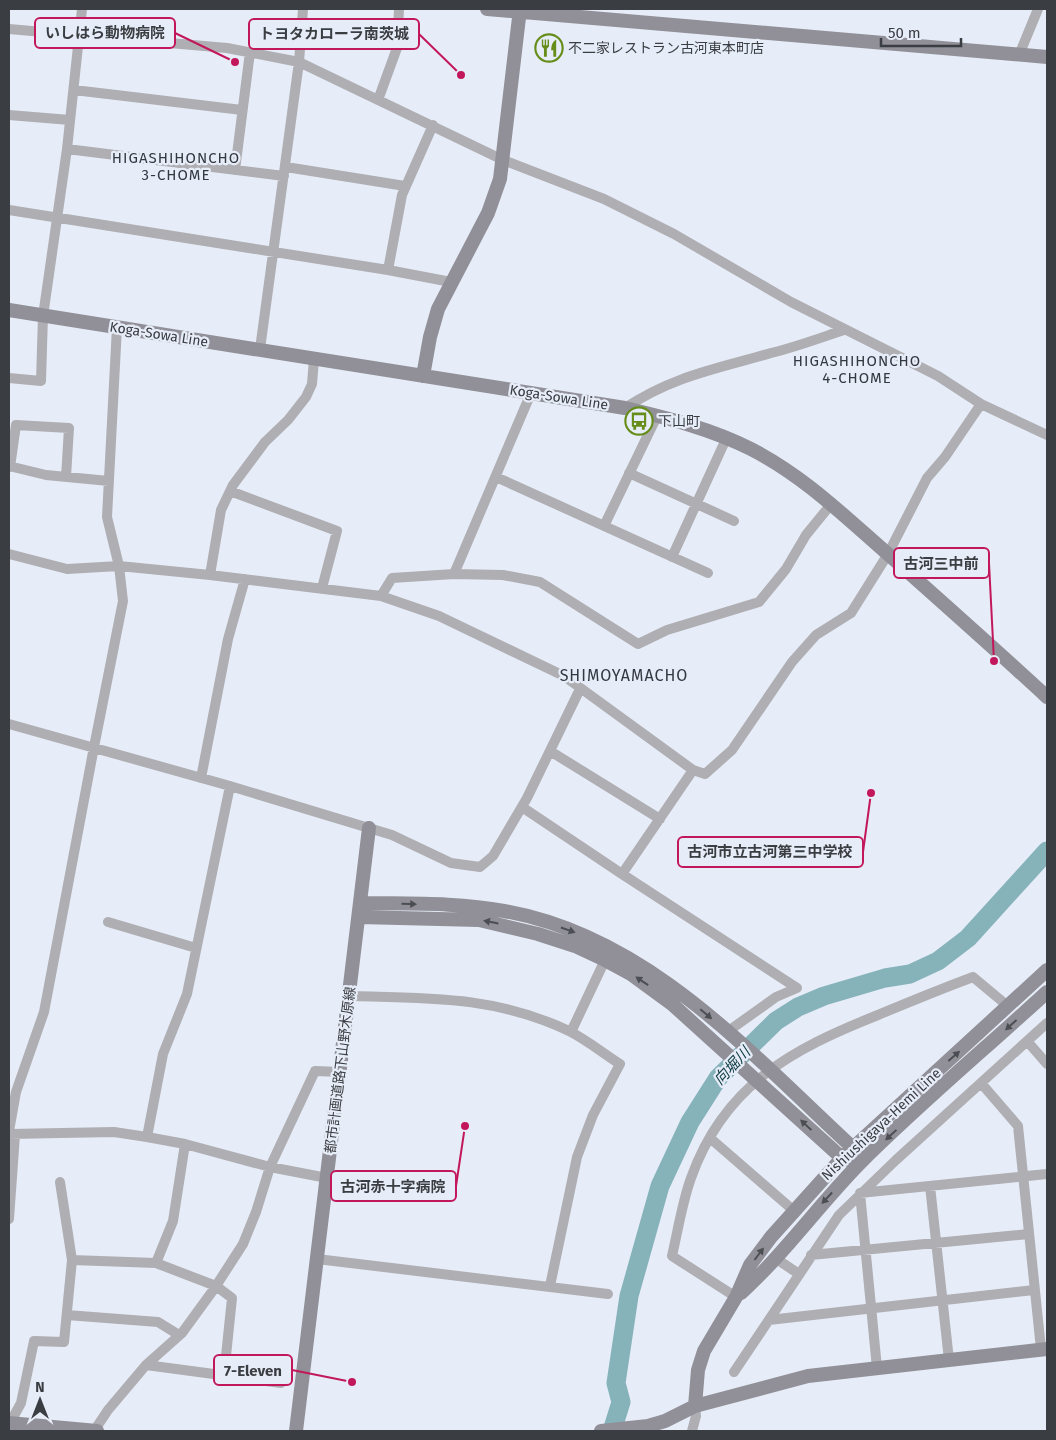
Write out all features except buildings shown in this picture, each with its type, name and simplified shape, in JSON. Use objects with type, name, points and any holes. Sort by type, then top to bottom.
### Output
[{"type":"street","points":[[9,378],[41,381],[43,316],[67,149],[82,9]]},
{"type":"street","points":[[260,349],[275,252],[299,62],[303,9]]},
{"type":"street","points":[[378,100],[397,48],[399,9]]},
{"type":"street","points":[[487,9],[520,10],[1047,57]]},
{"type":"street","points":[[1020,55],[1038,9]]},
{"type":"street","points":[[423,376],[433,324],[451,282],[488,213],[500,179],[520,10]]},
{"type":"street","points":[[9,29],[228,48],[299,62],[503,160],[604,199],[674,234],[726,266],[844,330],[938,376],[980,404],[1047,435]]},
{"type":"street","points":[[235,170],[250,52]]},
{"type":"street","points":[[74,90],[242,110]]},
{"type":"street","points":[[9,115],[70,120]]},
{"type":"street","points":[[388,270],[402,195],[433,126]]},
{"type":"street","points":[[67,149],[235,170],[285,171],[405,186]]},
{"type":"street","points":[[9,210],[388,270],[451,282]]},
{"type":"street","name":"Koga-Sowa Line","points":[[9,310],[625,408],[658,416],[726,439],[780,466],[832,503],[1047,697]]},
{"type":"street","points":[[9,1219],[11,1134],[16,1092],[44,1012],[123,601],[119,566],[107,517],[117,327]]},
{"type":"street","points":[[625,408],[650,392],[674,381],[732,362],[771,354],[844,330]]},
{"type":"street","points":[[210,575],[220,510],[230,491],[265,442],[306,397],[312,384],[314,359]]},
{"type":"street","points":[[454,574],[531,393]]},
{"type":"street","points":[[9,554],[67,568],[119,566],[381,596],[439,616],[564,676],[693,770],[705,774],[732,750],[792,662],[816,635],[851,613],[888,554],[927,478],[945,457],[980,404]]},
{"type":"street","points":[[604,526],[658,416]]},
{"type":"street","points":[[66,477],[69,428],[16,424],[9,467],[46,475],[66,477],[109,481]]},
{"type":"street","points":[[672,556],[726,439]]},
{"type":"street","points":[[629,473],[734,521]]},
{"type":"street","points":[[496,477],[708,573]]},
{"type":"street","points":[[230,491],[337,531],[322,588]]},
{"type":"street","points":[[381,596],[392,578],[454,574],[503,575],[540,582],[638,644],[667,630],[759,602],[786,569],[806,535],[832,503]]},
{"type":"street","points":[[201,778],[228,640],[245,579]]},
{"type":"street","points":[[9,724],[230,786],[369,828],[392,835],[451,863],[480,867],[493,856],[522,807],[580,689]]},
{"type":"street","points":[[550,751],[660,819]]},
{"type":"street","points":[[622,874],[693,770]]},
{"type":"street","points":[[147,1137],[161,1063],[186,994],[230,786]]},
{"type":"street","points":[[522,807],[797,988],[776,997],[729,1034]]},
{"type":"street","name":"都市計画道路下山野木原線","points":[[296,1431],[369,828]]},
{"type":"street","points":[[359,910],[480,907],[505,911],[552,924],[611,948],[636,962],[680,992],[729,1034],[853,1148],[860,1163]]},
{"type":"street","points":[[359,910],[479,920],[538,934],[575,946],[605,960],[651,987],[720,1046],[842,1158],[860,1163]]},
{"type":"street","points":[[108,922],[196,948]]},
{"type":"street","points":[[571,1032],[605,960]]},
{"type":"street","name":"Nishiushigaya-Hemi Line","points":[[695,1406],[698,1370],[704,1351],[736,1297],[750,1266],[794,1210],[842,1158],[1009,1007],[1047,970]]},
{"type":"street","points":[[736,1297],[672,1256],[691,1178],[710,1138],[730,1108],[755,1078],[767,1068],[832,1033],[973,977],[1009,1007]]},
{"type":"street","name":"Nishiushigaya-Hemi Line","points":[[736,1297],[775,1258],[860,1163],[1047,992]]},
{"type":"street","points":[[350,996],[469,1000],[508,1008],[571,1032],[620,1064],[593,1115],[577,1157],[550,1286]]},
{"type":"street","points":[[734,1372],[839,1215],[860,1193],[1047,1024]]},
{"type":"street","points":[[1028,1041],[1047,1064]]},
{"type":"street","points":[[60,1182],[72,1260],[64,1342],[34,1341],[21,1403],[9,1423],[95,1431],[108,1410],[146,1365],[179,1335],[216,1286],[242,1244],[256,1212],[270,1167],[315,1071],[340,1072]]},
{"type":"street","points":[[601,1431],[630,1428],[665,1421],[695,1406],[784,1381],[877,1368],[1044,1349],[1034,1290],[1018,1126],[980,1083]]},
{"type":"street","points":[[11,1134],[114,1132],[185,1144],[270,1167],[326,1178]]},
{"type":"street","points":[[710,1138],[794,1210]]},
{"type":"street","points":[[156,1263],[173,1221],[185,1144]]},
{"type":"street","points":[[860,1193],[1047,1174]]},
{"type":"street","points":[[930,1186],[949,1360]]},
{"type":"street","points":[[860,1193],[877,1368]]},
{"type":"street","points":[[811,1255],[1029,1234]]},
{"type":"street","points":[[775,1258],[799,1274]]},
{"type":"street","points":[[317,1259],[608,1294]]},
{"type":"street","points":[[72,1260],[156,1263],[216,1286],[232,1298],[224,1375]]},
{"type":"street","points":[[769,1320],[1034,1290]]},
{"type":"street","points":[[67,1315],[158,1322],[179,1335]]},
{"type":"street","points":[[146,1365],[281,1383]]},
{"type":"street","points":[[692,1431],[696,1416],[695,1406]]},
{"type":"waterway","name":"向堀川","points":[[612,1431],[621,1402],[616,1383],[629,1296],[660,1186],[690,1122],[718,1078],[776,1021],[798,1007],[824,996],[885,978],[910,974],[938,961],[968,938],[1047,851]]},
{"type":"place","name":"不二家レストラン古河東本町店","points":[[549,48]]},
{"type":"place","name":"いしはら動物病院","points":[[235,62]]},
{"type":"place","name":"トヨタカローラ南茨城","points":[[461,75]]},
{"type":"place","name":"下山町","points":[[639,421]]},
{"type":"place","name":"古河三中前","points":[[994,661]]},
{"type":"place","name":"古河市立古河第三中学校","points":[[871,793]]},
{"type":"place","name":"古河赤十字病院","points":[[465,1126]]},
{"type":"place","name":"7-Eleven","points":[[352,1382]]},
{"type":"district","name":"HIGASHIHONCHO 3-CHOME","points":[[176,166]]},
{"type":"district","name":"HIGASHIHONCHO 4-CHOME","points":[[857,370]]},
{"type":"district","name":"SHIMOYAMACHO","points":[[624,675]]}]
